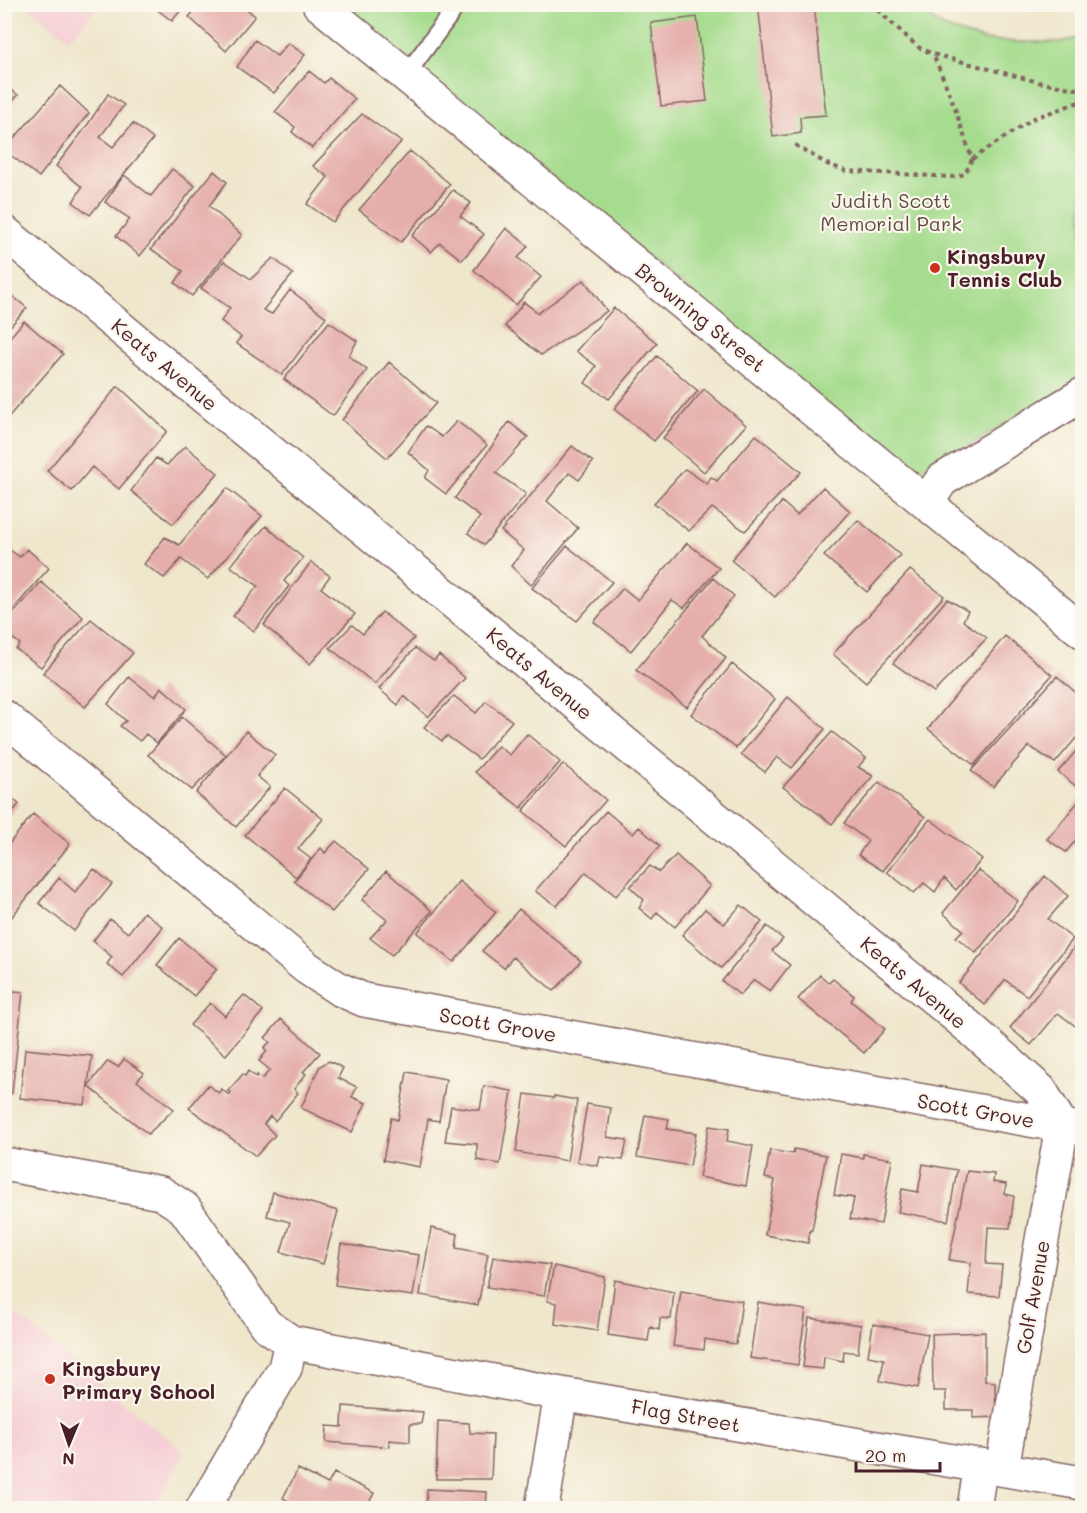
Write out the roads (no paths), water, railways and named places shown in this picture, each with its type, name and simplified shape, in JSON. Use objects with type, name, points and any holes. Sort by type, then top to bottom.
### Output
[{"type":"street","name":"Browning Street","points":[[319,4],[1083,631]]},
{"type":"street","name":"Keats Avenue","points":[[4,232],[969,1027],[1040,1090],[1072,1128]]},
{"type":"street","points":[[926,502],[942,480],[1083,395]]},
{"type":"street","name":"Scott Grove","points":[[4,717],[307,968],[339,989],[364,1000],[1072,1128]]},
{"type":"street","name":"Golf Avenue","points":[[974,1509],[991,1467],[1072,1128]]},
{"type":"street","points":[[4,1164],[161,1193],[184,1208],[266,1325],[291,1342],[285,1368],[203,1509]]},
{"type":"street","name":"Flag Street","points":[[291,1342],[561,1394],[1083,1483]]},
{"type":"street","points":[[542,1509],[561,1394]]},
{"type":"lane","points":[[406,75],[458,4]]},
{"type":"waterway","points":[[976,4],[982,8],[1031,4]]},
{"type":"place","name":"Kingsbury Tennis Club","points":[[935,268]]},
{"type":"place","name":"Kingsbury Primary School","points":[[50,1379]]},
{"type":"park label","name":"Judith Scott Memorial Park","points":[[891,212]]}]
